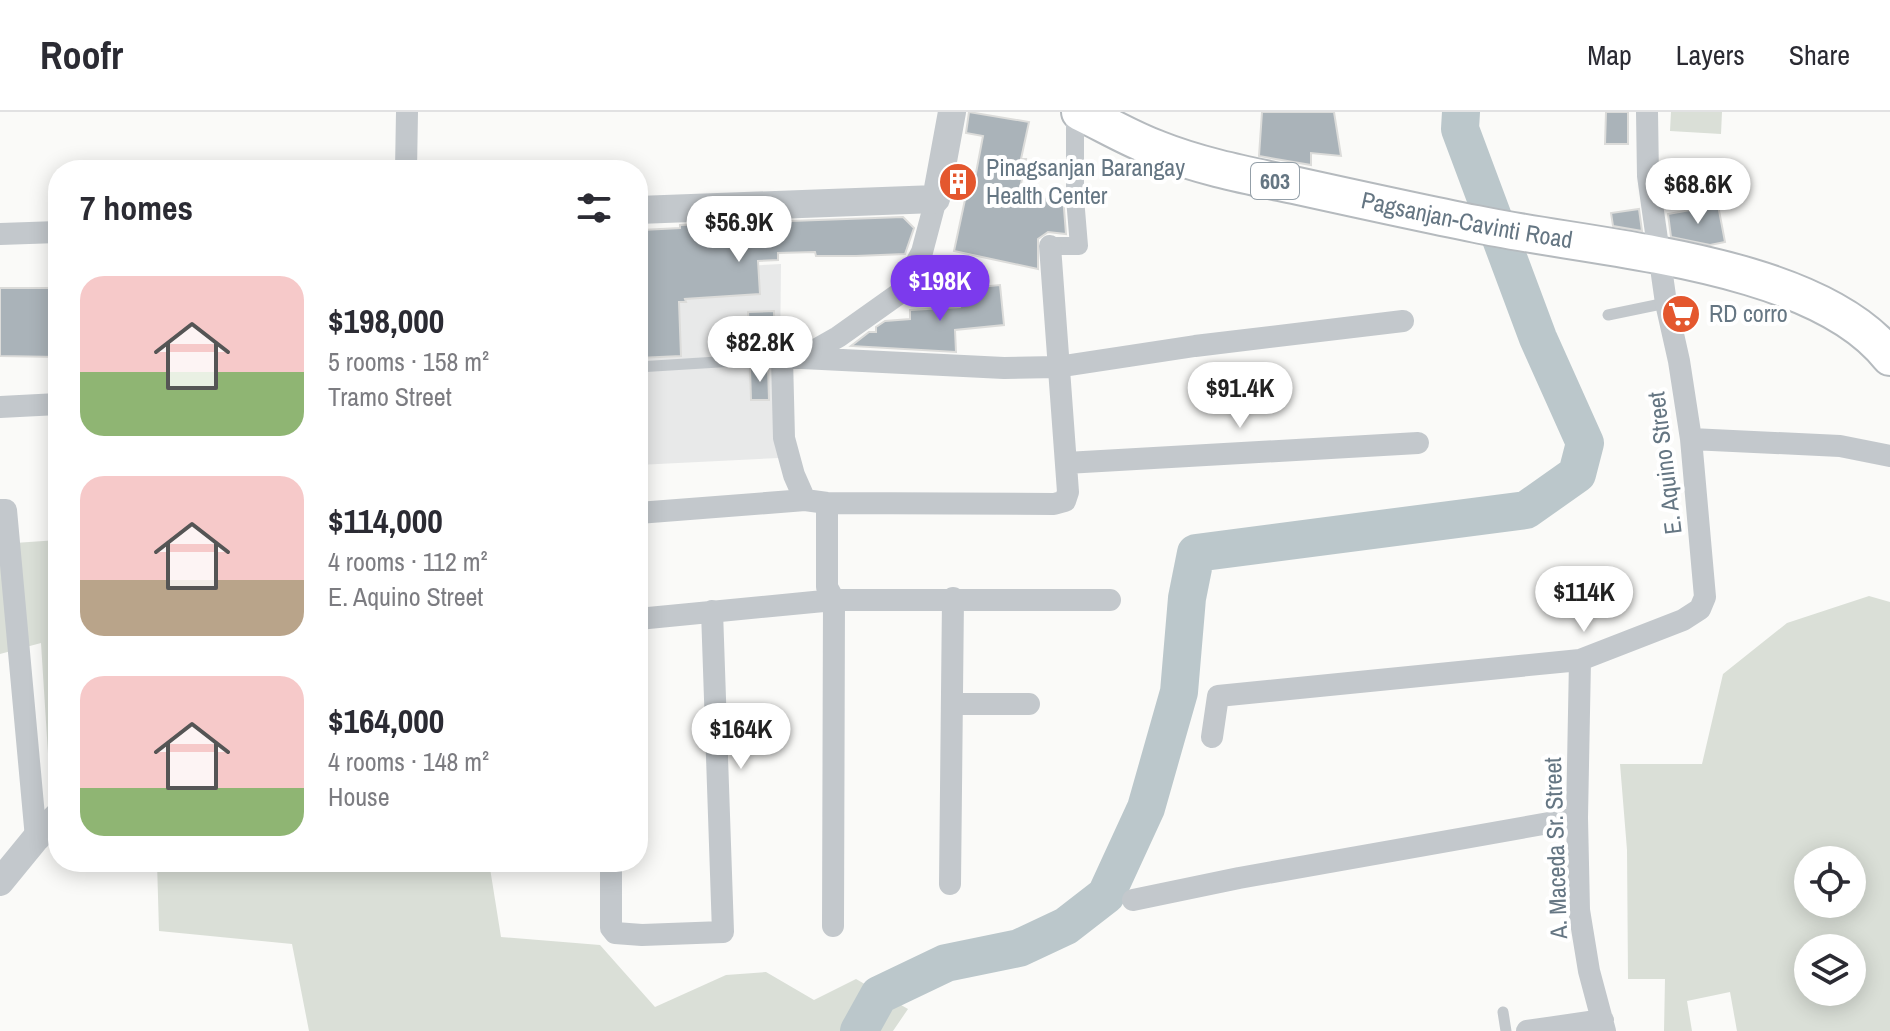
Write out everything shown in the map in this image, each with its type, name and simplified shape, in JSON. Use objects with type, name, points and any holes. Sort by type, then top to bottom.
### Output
[{"type":"main road","name":"Pagsanjan-Cavinti Road","points":[[1078,112],[1156,149],[1227,171],[1479,225],[1660,257],[1768,282],[1804,295],[1853,322],[1874,338],[1890,357]]},
{"type":"street","points":[[406,160],[407,112]]},
{"type":"street","points":[[791,358],[838,337],[900,293],[922,252],[936,199],[952,112]]},
{"type":"street","points":[[648,512],[816,501],[1060,503],[1067,497],[1050,246],[1079,246],[1075,198],[1078,112]]},
{"type":"street","name":"E. Aquino Street","points":[[1212,737],[1218,696],[1580,660],[1643,638],[1700,609],[1705,597],[1704,572],[1691,439],[1666,303],[1648,176],[1647,112]]},
{"type":"street","points":[[648,210],[936,199]]},
{"type":"street","points":[[0,234],[48,232]]},
{"type":"street","points":[[791,358],[1004,368],[1057,367],[1195,346],[1403,321]]},
{"type":"street","points":[[791,358],[784,438],[794,475],[816,501],[827,587],[834,600],[833,926]]},
{"type":"street","points":[[0,407],[48,405]]},
{"type":"street","points":[[1691,439],[1840,446],[1890,456]]},
{"type":"street","points":[[1066,463],[1418,443]]},
{"type":"street","points":[[0,510],[6,510],[36,838]]},
{"type":"street","points":[[950,884],[953,598]]},
{"type":"street","points":[[648,618],[834,600],[1110,600]]},
{"type":"street","points":[[611,872],[611,928],[615,933],[723,932],[712,611]]},
{"type":"street","name":"A. Maceda Sr. Street","points":[[1580,660],[1579,910],[1589,971],[1604,1026]]},
{"type":"street","points":[[952,704],[1029,704]]},
{"type":"street","points":[[1133,900],[1255,875],[1577,818]]},
{"type":"street","points":[[0,882],[48,826]]},
{"type":"street","points":[[1527,1031],[1604,1026]]},
{"type":"lane","points":[[1608,315],[1666,303]]},
{"type":"lane","points":[[648,366],[791,358]]},
{"type":"lane","points":[[1503,1012],[1506,1031]]},
{"type":"shaded area","points":[[1671,112],[1722,112],[1721,134],[1670,131]]},
{"type":"shaded area","points":[[781,264],[779,458],[648,465],[648,271]]},
{"type":"shaded area","points":[[48,541],[48,753],[41,643],[0,654],[0,544]]},
{"type":"shaded area","points":[[1869,596],[1890,602],[1890,1031],[1737,1031],[1730,992],[1687,1001],[1692,1031],[1664,1031],[1665,979],[1628,979],[1627,850],[1620,764],[1702,764],[1723,674],[1787,623]]},
{"type":"shaded area","points":[[157,872],[491,872],[501,937],[600,945],[655,1007],[726,975],[766,972],[814,1000],[856,979],[908,1009],[893,1031],[309,1031],[292,944],[159,931]]},
{"type":"building","points":[[969,112],[1029,122],[1021,159],[1026,159],[1018,199],[1063,196],[1066,234],[1048,232],[1038,239],[1038,269],[954,251],[966,195],[954,193],[959,170],[976,173],[983,136],[966,133]]},
{"type":"building","points":[[1262,112],[1334,112],[1341,156],[1311,153],[1311,165],[1259,156]]},
{"type":"building","points":[[1606,112],[1628,112],[1628,144],[1605,144]]},
{"type":"building","points":[[1718,205],[1725,242],[1710,245],[1671,237],[1668,214]]},
{"type":"building","points":[[1639,209],[1642,231],[1613,226],[1611,213]]},
{"type":"building","points":[[903,217],[914,228],[905,254],[816,256],[815,252],[778,253],[778,260],[758,261],[760,294],[679,302],[681,356],[648,358],[648,230],[680,228],[680,225]]},
{"type":"building","points":[[1000,285],[1004,325],[955,330],[956,352],[851,346],[869,332],[876,332],[876,327],[885,321],[910,319],[910,310],[960,307],[958,289]]},
{"type":"building","points":[[0,288],[48,288],[48,357],[0,356]]},
{"type":"building","points":[[774,311],[775,346],[771,350],[750,351],[748,312]]},
{"type":"building","points":[[768,367],[769,400],[751,400],[750,368]]},
{"type":"waterway","points":[[859,1031],[879,995],[946,963],[1019,948],[1066,926],[1106,895],[1146,808],[1179,692],[1187,598],[1196,553],[1526,510],[1577,474],[1585,443],[1538,338],[1460,129],[1461,112]]},
{"type":"place","name":"Pinagsanjan Barangay Health Center","points":[[958,182]]},
{"type":"place","name":"RD corro","points":[[1681,314]]}]
